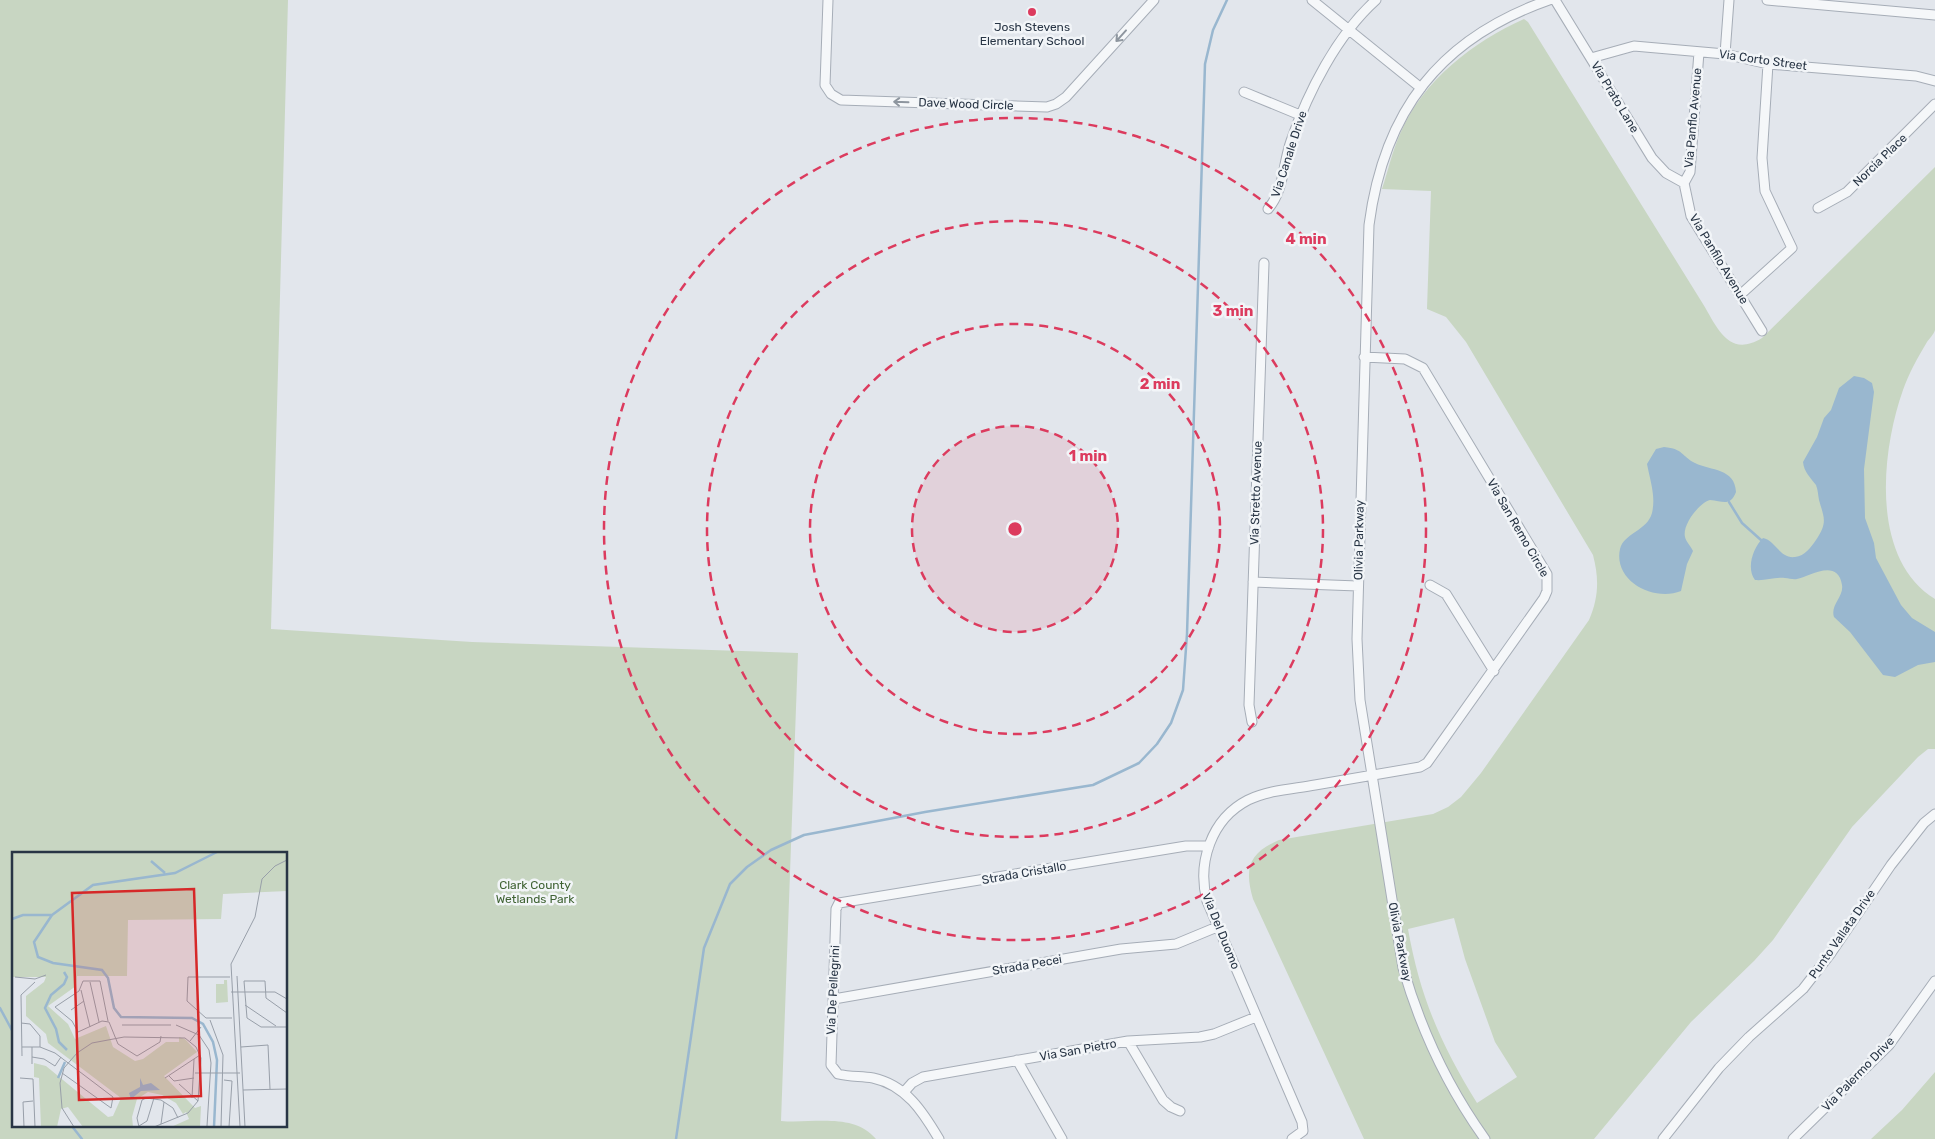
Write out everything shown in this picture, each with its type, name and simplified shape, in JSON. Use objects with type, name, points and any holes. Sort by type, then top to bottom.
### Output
[{"type":"street","name":"Dave Wood Circle","points":[[828,0],[825,85],[831,94],[841,100],[1046,107],[1056,104],[1066,97],[1154,0]]},
{"type":"street","points":[[1312,0],[1421,88]]},
{"type":"street","name":"Via Canale Drive","points":[[1268,209],[1276,200],[1290,143],[1300,115],[1319,77],[1350,31],[1376,0]]},
{"type":"street","name":"Olivia Parkway","points":[[1485,1139],[1456,1096],[1438,1064],[1413,1003],[1396,933],[1358,676],[1358,586],[1369,225],[1372,201],[1391,137],[1421,88],[1443,62],[1480,32],[1518,11],[1549,0]]},
{"type":"street","name":"Via Prato Lane","points":[[1555,0],[1652,158],[1666,173],[1684,183]]},
{"type":"street","points":[[1725,54],[1729,0]]},
{"type":"street","points":[[1767,0],[1935,15]]},
{"type":"street","name":"Via Corto Street","points":[[1592,58],[1634,46],[1725,54],[1768,64],[1916,76],[1935,81]]},
{"type":"street","name":"Via Panflo Avenue","points":[[1684,183],[1690,172],[1699,52]]},
{"type":"street","points":[[1740,295],[1792,248],[1765,191],[1762,158],[1768,64]]},
{"type":"street","points":[[1244,92],[1300,115]]},
{"type":"street","name":"Norcia Place","points":[[1818,208],[1847,192],[1935,104]]},
{"type":"street","name":"Via Panfilo Avenue","points":[[1684,183],[1691,216],[1762,331]]},
{"type":"street","name":"Via Stretto Avenue","points":[[1252,722],[1249,706],[1264,263]]},
{"type":"street","name":"Via San Remo Circle","points":[[1364,357],[1405,359],[1423,368],[1547,574],[1548,590],[1432,759],[1420,767],[1372,776]]},
{"type":"street","points":[[1253,582],[1358,586]]},
{"type":"street","points":[[1430,585],[1446,594],[1494,671]]},
{"type":"street","name":"Via Del Duomo","points":[[1292,1139],[1303,1131],[1302,1122],[1217,927],[1204,888],[1204,862],[1209,846],[1224,821],[1247,801],[1274,792],[1372,776]]},
{"type":"street","name":"Punto Vallata Drive","points":[[1663,1139],[1719,1068],[1749,1036],[1803,989],[1831,953],[1891,864],[1924,823],[1935,814]]},
{"type":"street","name":"Strada Cristallo","points":[[839,903],[1186,846],[1209,846]]},
{"type":"street","name":"Via De Pellegrini","points":[[839,903],[836,909],[831,1065],[838,1074],[875,1079],[889,1083],[904,1092]]},
{"type":"street","name":"Strada Pecei","points":[[834,999],[1121,949],[1160,947],[1176,944],[1217,927]]},
{"type":"street","name":"Via Palermo Drive","points":[[1793,1139],[1889,1045],[1935,981]]},
{"type":"street","name":"Via San Pietro","points":[[904,1092],[912,1083],[922,1077],[1128,1041],[1200,1037],[1214,1034],[1256,1017]]},
{"type":"street","points":[[1128,1041],[1163,1100],[1171,1107],[1180,1111]]},
{"type":"street","points":[[1017,1060],[1062,1139]]},
{"type":"street","points":[[904,1092],[927,1118],[939,1139]]},
{"type":"green space","name":"Clark County Wetlands Park","points":[[0,0],[288,0],[271,629],[472,642],[798,653],[781,1121],[844,1122],[856,1125],[876,1139],[0,1139]]},
{"type":"green space","points":[[1524,19],[1528,22],[1714,323],[1726,338],[1733,343],[1741,345],[1762,338],[1935,167],[1935,330],[1908,377],[1895,415],[1886,473],[1886,503],[1891,532],[1899,558],[1914,581],[1935,599],[1935,749],[1928,749],[1918,757],[1852,827],[1773,940],[1691,1022],[1594,1139],[1364,1139],[1253,899],[1249,879],[1251,863],[1261,850],[1279,840],[1433,814],[1448,807],[1461,797],[1481,773],[1589,620],[1595,603],[1597,580],[1593,555],[1466,342],[1446,317],[1427,309],[1431,191],[1382,189],[1400,134],[1422,96],[1436,80],[1468,51],[1505,28]],"holes":[[[1454,918],[1465,959],[1495,1042],[1517,1077],[1477,1103],[1453,1061],[1434,1020],[1419,977],[1408,929]]]},
{"type":"green space","points":[[1935,1072],[1935,1139],[1871,1139],[1902,1110]]},
{"type":"water","points":[[1854,376],[1864,378],[1872,383],[1874,392],[1864,469],[1865,518],[1874,543],[1876,558],[1901,605],[1912,618],[1935,632],[1935,662],[1918,665],[1895,677],[1883,675],[1850,632],[1834,617],[1834,609],[1842,589],[1839,577],[1835,572],[1829,570],[1822,571],[1795,579],[1755,580],[1751,570],[1752,558],[1756,547],[1763,538],[1771,542],[1785,555],[1795,557],[1807,551],[1820,534],[1824,520],[1817,489],[1806,472],[1803,462],[1817,437],[1824,418],[1831,410],[1839,388]]},
{"type":"water","points":[[1664,447],[1679,451],[1701,466],[1727,474],[1735,484],[1736,492],[1731,500],[1726,502],[1710,500],[1706,502],[1692,515],[1685,532],[1686,539],[1693,551],[1687,564],[1681,591],[1670,594],[1659,594],[1638,586],[1623,571],[1620,560],[1622,544],[1645,524],[1652,513],[1653,494],[1647,464],[1656,449]]},
{"type":"waterway","points":[[676,1139],[704,948],[730,884],[747,867],[771,850],[804,835],[925,812],[1093,785],[1139,763],[1157,744],[1171,723],[1183,690],[1187,634],[1205,64],[1213,30],[1227,0]]},
{"type":"waterway","points":[[1729,502],[1742,523],[1761,540]]},
{"type":"waterway","points":[[0,1008],[12,1030]]},
{"type":"waterway","points":[[72,1126],[82,1139]]},
{"type":"place","name":"Josh Stevens Elementary School","points":[[1032,12]]}]
